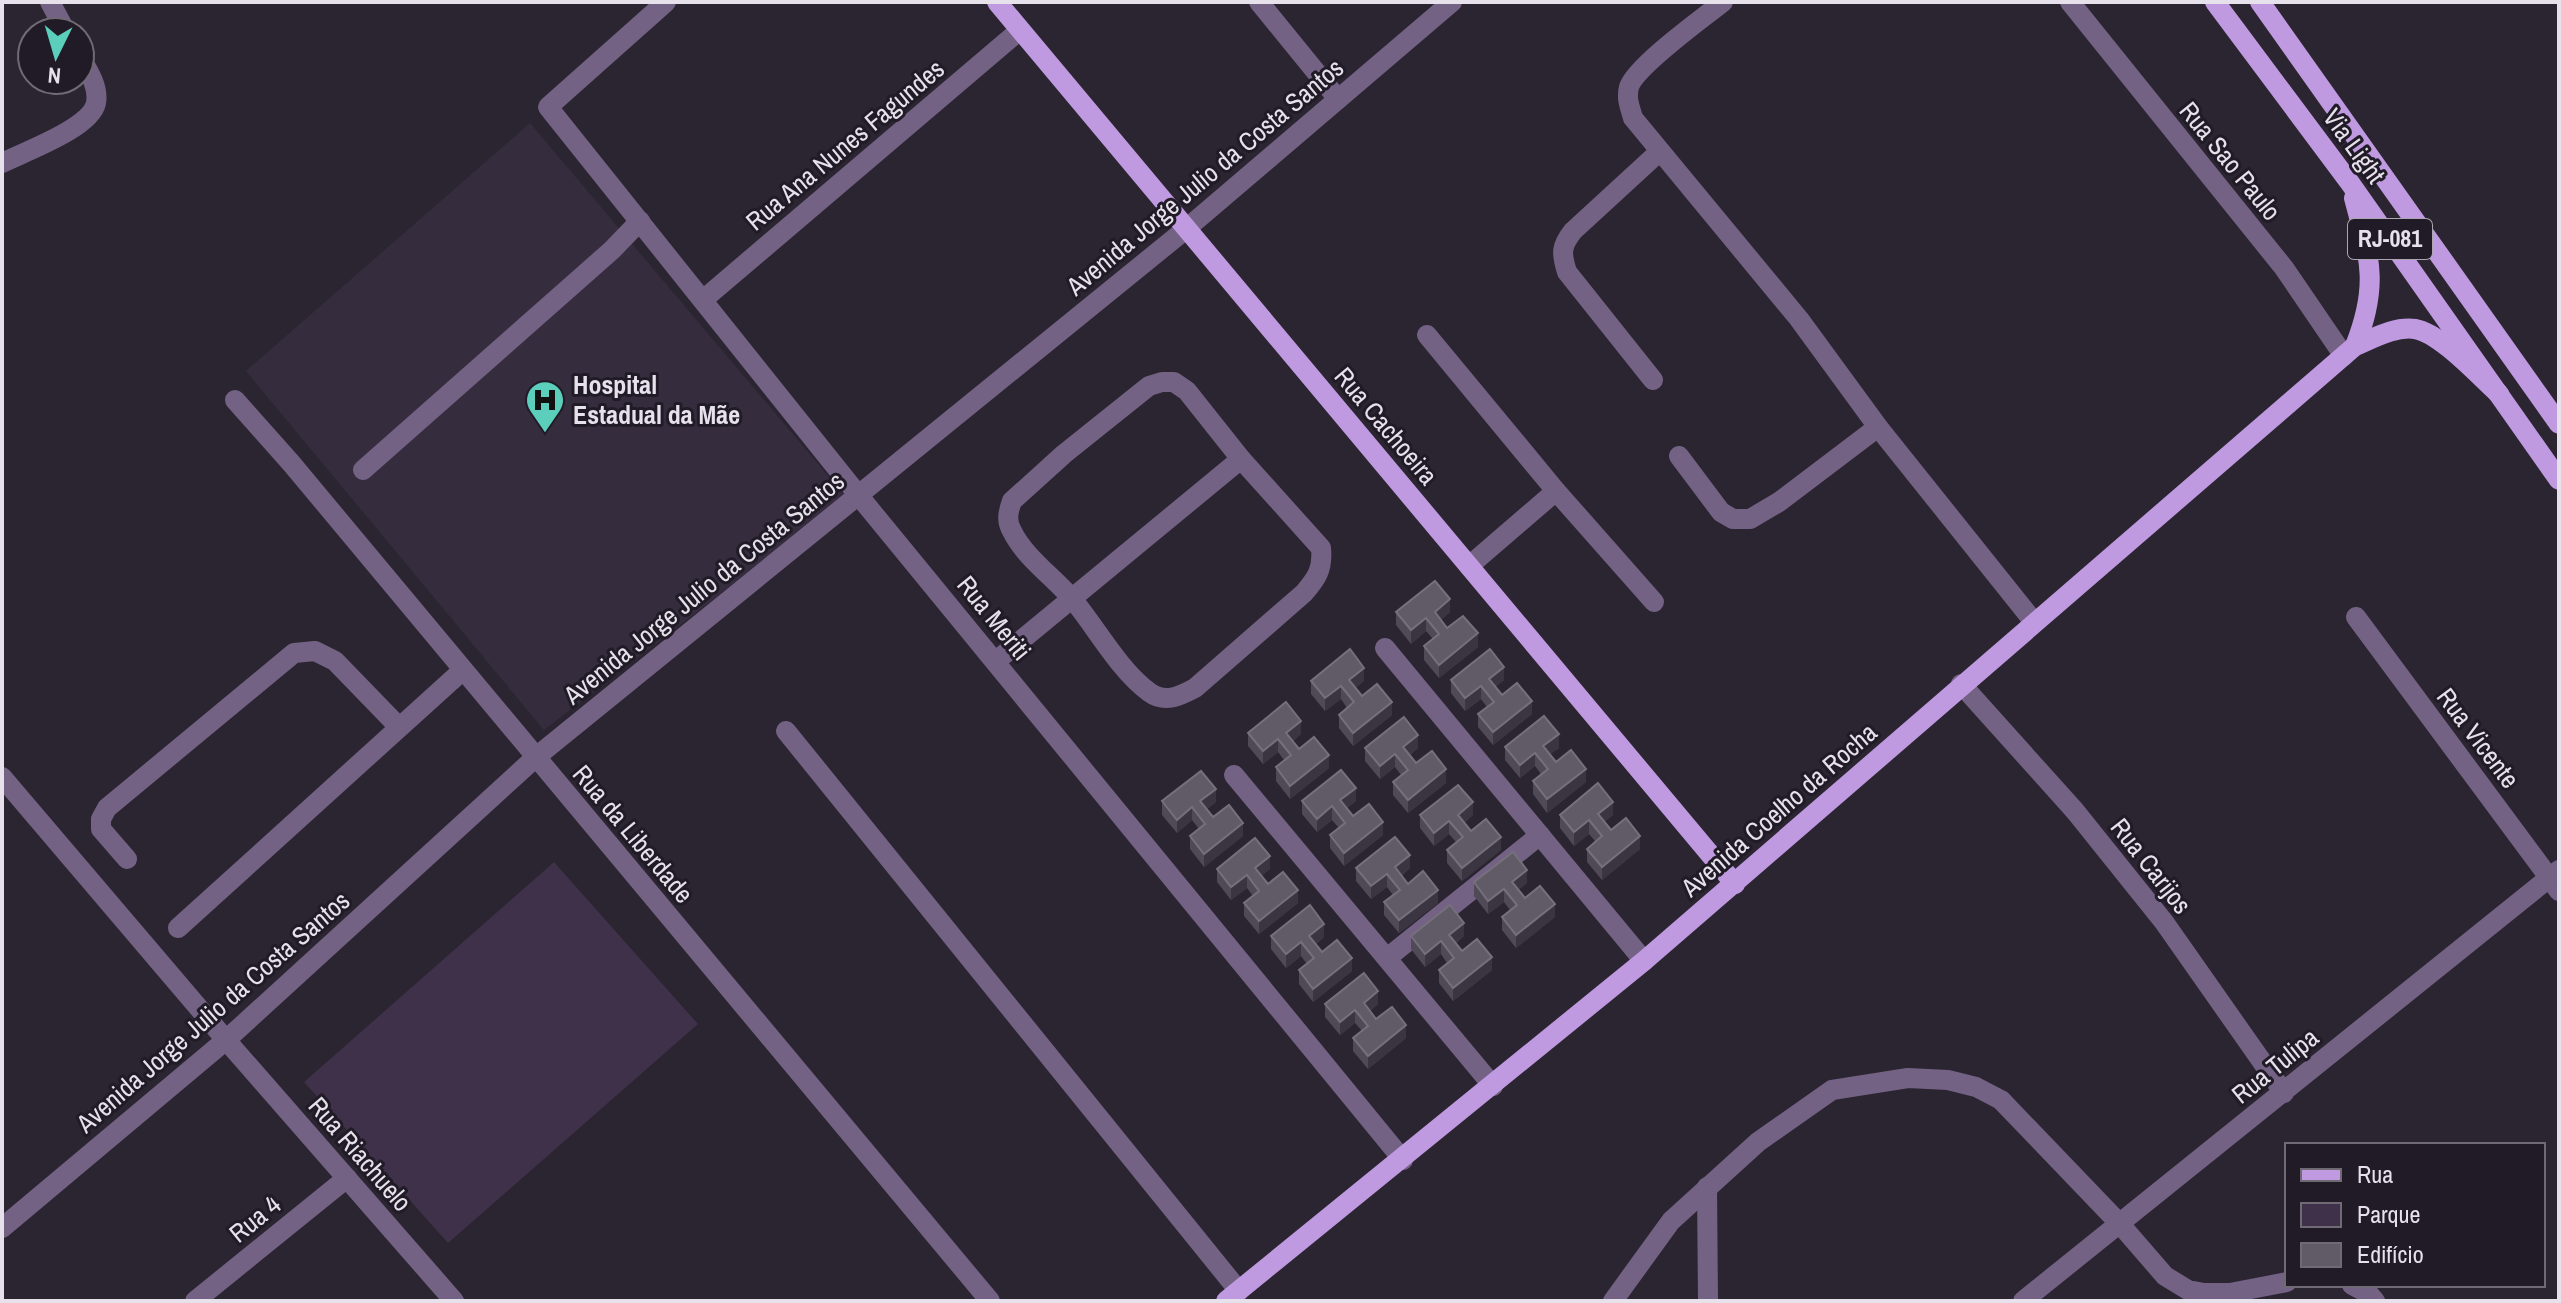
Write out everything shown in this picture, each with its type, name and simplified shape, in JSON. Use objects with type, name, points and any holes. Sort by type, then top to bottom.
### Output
[{"type":"main road","name":"Rua Cachoeira","points":[[997,2],[1735,884]]},
{"type":"main road","name":"Via Light","points":[[2215,2],[2350,183],[2559,480]]},
{"type":"main road","name":"Via Light","points":[[2260,2],[2559,424]]},
{"type":"main road","points":[[2350,183],[2366,242],[2372,279],[2369,304],[2350,351]]},
{"type":"main road","name":"Avenida Coelho da Rocha","points":[[1232,1296],[1644,961],[2350,351],[2393,330],[2414,329],[2429,334],[2499,394]]},
{"type":"street","name":"Rua Meriti","points":[[666,2],[548,107],[859,496],[1403,1160]]},
{"type":"street","points":[[1259,2],[1338,99]]},
{"type":"street","name":"Avenida Jorge Julio da Costa Santos","points":[[2,1228],[226,1040],[536,757],[1186,229],[1452,2]]},
{"type":"street","points":[[1723,2],[1659,55],[1631,83],[1627,98],[1633,118],[1799,319],[1878,427],[2034,622]]},
{"type":"street","name":"Rua Sao Paulo","points":[[2070,2],[2350,351]]},
{"type":"street","name":"Rua Ana Nunes Fagundes","points":[[704,299],[1020,30]]},
{"type":"street","points":[[2,163],[71,129],[90,116],[96,105],[96,96]]},
{"type":"street","points":[[1653,380],[1567,272],[1562,245],[1573,231],[1659,152]]},
{"type":"street","points":[[363,470],[612,250],[640,221]]},
{"type":"street","points":[[1427,335],[1556,491],[1654,602]]},
{"type":"street","points":[[1174,382],[1187,391],[1241,459],[1321,548],[1323,563],[1318,577],[1304,593],[1195,688],[1178,698],[1163,698],[1150,693],[1122,664],[1072,599],[1012,532],[1008,512],[1012,501],[1064,454],[1149,386],[1174,382]]},
{"type":"street","name":"Rua da Liberdade","points":[[235,400],[291,463],[990,1301]]},
{"type":"street","points":[[1679,456],[1721,512],[1733,519],[1750,519],[1779,502],[1878,427]]},
{"type":"street","points":[[996,661],[1241,459]]},
{"type":"street","points":[[1469,566],[1556,491]]},
{"type":"street","name":"Rua Vicente","points":[[2356,617],[2556,879]]},
{"type":"street","points":[[1385,648],[1644,961]]},
{"type":"street","points":[[127,859],[101,829],[101,819],[107,808],[294,653],[315,651],[335,661],[399,727]]},
{"type":"street","points":[[178,928],[463,670]]},
{"type":"street","name":"Rua Carijos","points":[[1961,684],[2075,811],[2164,922],[2284,1093]]},
{"type":"street","points":[[786,731],[1232,1296]]},
{"type":"street","points":[[1234,775],[1493,1086]]},
{"type":"street","name":"Rua Riachuelo","points":[[2,777],[454,1301]]},
{"type":"street","points":[[1387,958],[1540,835]]},
{"type":"street","name":"Rua Tulipa","points":[[2023,1301],[2556,879]]},
{"type":"street","points":[[1613,1301],[1671,1221],[1758,1142],[1832,1090],[1908,1078],[1948,1080],[1976,1087],[2001,1100],[2120,1224],[2165,1276],[2188,1290],[2230,1293],[2285,1282]]},
{"type":"street","name":"Rua 4","points":[[195,1301],[347,1178]]},
{"type":"street","points":[[1707,1187],[1708,1301]]},
{"type":"street","points":[[2356,1287],[2375,1301]]},
{"type":"shaded area","name":"Hospital Estadual da Mãe","points":[[530,123],[846,497],[544,730],[246,371]]},
{"type":"green space","points":[[554,862],[698,1024],[448,1243],[304,1082]]},
{"type":"building","points":[[1435,581],[1450,599],[1435,612],[1447,628],[1463,616],[1478,633],[1439,665],[1424,646],[1439,634],[1426,618],[1411,630],[1396,612]]},
{"type":"building","points":[[1350,649],[1364,668],[1349,680],[1362,696],[1377,684],[1392,702],[1353,733],[1339,715],[1354,702],[1341,686],[1325,698],[1311,681]]},
{"type":"building","points":[[1490,649],[1504,667],[1489,679],[1502,695],[1517,683],[1532,701],[1493,732],[1478,714],[1494,702],[1481,686],[1465,698],[1451,680]]},
{"type":"building","points":[[1286,702],[1301,721],[1286,733],[1299,749],[1314,737],[1329,755],[1290,786],[1276,767],[1291,755],[1278,739],[1263,751],[1248,733]]},
{"type":"building","points":[[1544,716],[1559,734],[1543,746],[1556,762],[1571,750],[1586,769],[1547,799],[1533,781],[1548,769],[1535,753],[1520,765],[1505,747]]},
{"type":"building","points":[[1404,717],[1418,735],[1403,747],[1416,763],[1432,751],[1446,769],[1408,800],[1393,782],[1408,770],[1395,754],[1380,766],[1365,748]]},
{"type":"building","points":[[1341,770],[1356,788],[1340,800],[1353,816],[1369,804],[1383,822],[1344,853],[1330,835],[1345,823],[1332,806],[1317,819],[1302,801]]},
{"type":"building","points":[[1201,771],[1216,789],[1200,801],[1213,817],[1229,805],[1243,823],[1204,854],[1190,836],[1205,824],[1192,807],[1177,820],[1162,801]]},
{"type":"building","points":[[1598,783],[1613,802],[1598,814],[1611,830],[1626,818],[1640,836],[1602,867],[1587,849],[1602,836],[1589,820],[1574,832],[1560,815]]},
{"type":"building","points":[[1458,785],[1473,802],[1458,815],[1471,831],[1486,819],[1501,837],[1462,868],[1447,850],[1463,837],[1449,821],[1434,833],[1420,815]]},
{"type":"building","points":[[1395,837],[1410,855],[1395,867],[1408,884],[1423,871],[1438,890],[1399,920],[1384,902],[1400,890],[1387,874],[1371,886],[1356,868]]},
{"type":"building","points":[[1255,838],[1270,856],[1255,868],[1268,884],[1283,872],[1298,890],[1259,921],[1244,903],[1259,891],[1247,875],[1231,887],[1217,869]]},
{"type":"building","points":[[1513,852],[1527,870],[1512,882],[1525,898],[1540,886],[1555,904],[1516,935],[1502,917],[1517,905],[1504,889],[1488,901],[1474,882]]},
{"type":"building","points":[[1310,905],[1324,924],[1309,936],[1322,952],[1337,940],[1352,958],[1313,989],[1299,970],[1314,958],[1301,942],[1286,954],[1271,936]]},
{"type":"building","points":[[1450,905],[1464,923],[1449,935],[1462,951],[1477,939],[1492,957],[1453,988],[1439,970],[1454,958],[1441,941],[1425,954],[1411,936]]},
{"type":"building","points":[[1364,973],[1378,991],[1364,1003],[1376,1019],[1392,1007],[1406,1025],[1368,1056],[1353,1038],[1368,1026],[1355,1010],[1340,1022],[1325,1004]]},
{"type":"place","name":"Hospital Estadual da Mãe","points":[[545,434]]}]
